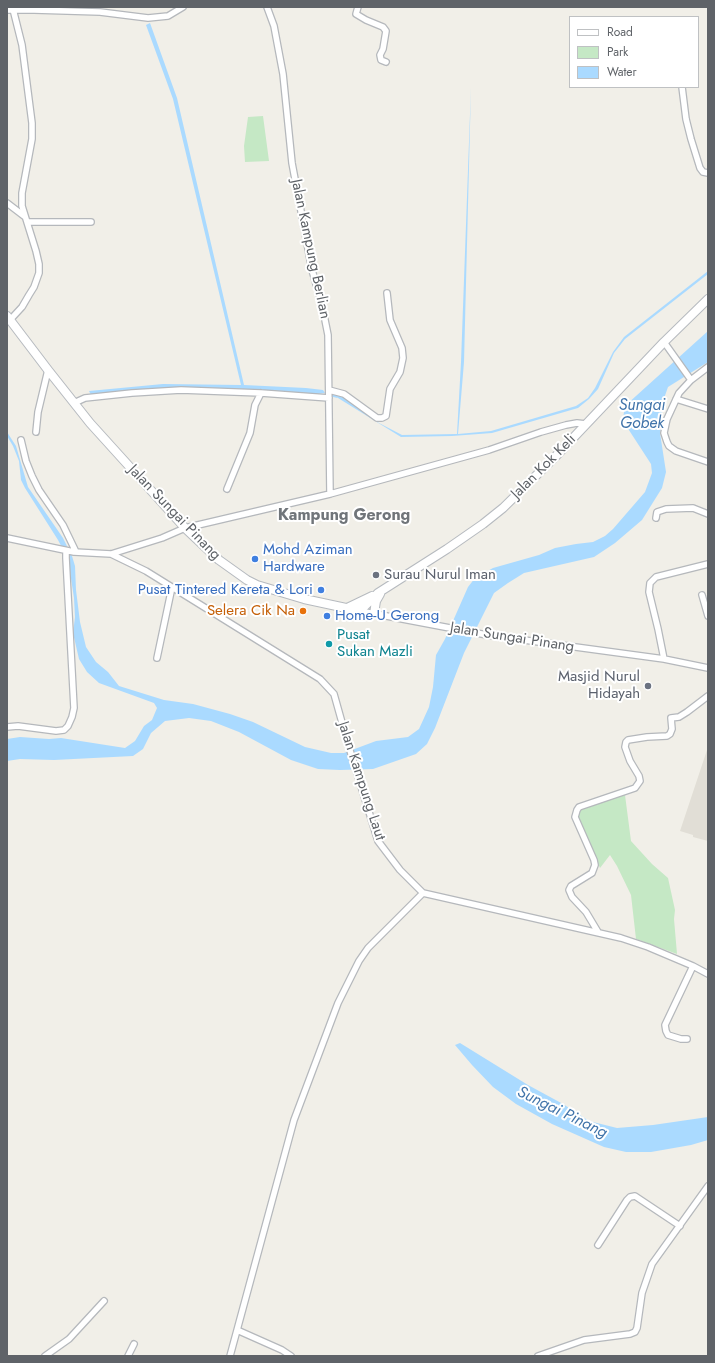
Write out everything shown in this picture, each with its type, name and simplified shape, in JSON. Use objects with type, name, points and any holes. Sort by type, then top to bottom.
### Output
[{"type":"street","points":[[8,318],[22,307],[34,287],[39,273],[39,264],[36,251],[24,216],[22,200],[32,139],[32,123],[22,45],[10,10],[34,8],[100,12],[148,18],[168,16],[182,7]]},
{"type":"street","name":"Jalan Kampung Berlian","points":[[267,7],[274,26],[283,74],[292,163],[312,270],[322,305],[328,335],[330,494]]},
{"type":"street","points":[[358,7],[356,14],[383,27],[386,31],[383,49],[380,55],[381,60],[386,62]]},
{"type":"street","points":[[682,88],[686,119],[691,139],[702,172],[708,173]]},
{"type":"street","points":[[7,203],[24,216]]},
{"type":"street","points":[[27,222],[91,222]]},
{"type":"street","points":[[329,390],[344,394],[377,418],[386,416],[390,389],[400,372],[403,358],[401,344],[390,320],[387,293]]},
{"type":"street","name":"Jalan Kok Keli","points":[[360,611],[380,591],[447,549],[503,508],[666,345],[708,299]]},
{"type":"street","name":"Jalan Sungai Pinang","points":[[8,318],[90,423],[185,528],[219,560],[247,580],[257,585],[304,599],[374,614],[487,635],[664,659],[708,668]]},
{"type":"street","points":[[666,345],[689,378]]},
{"type":"street","points":[[708,367],[689,378],[676,399],[664,430],[666,442],[669,446],[676,451],[708,462]]},
{"type":"street","points":[[36,432],[38,412],[48,370]]},
{"type":"street","points":[[74,403],[85,398],[181,390],[261,393],[329,398]]},
{"type":"street","points":[[227,489],[250,433],[255,405],[261,393]]},
{"type":"street","points":[[676,399],[708,409]]},
{"type":"street","points":[[7,538],[71,551],[112,554],[162,538],[185,528],[330,494],[489,450],[541,432],[577,423],[586,424]]},
{"type":"street","points":[[21,440],[26,461],[32,476],[39,490],[63,525],[71,551]]},
{"type":"street","points":[[656,518],[657,512],[666,509],[693,508],[708,514]]},
{"type":"street","points":[[7,727],[18,726],[56,731],[64,730],[68,726],[72,717],[74,708],[66,558],[71,551]]},
{"type":"street","name":"Jalan Kampung Laut","points":[[112,554],[146,571],[320,679],[334,694],[378,841],[400,870],[423,893]]},
{"type":"street","points":[[664,659],[649,592],[650,583],[656,577],[708,564]]},
{"type":"street","points":[[157,658],[172,587]]},
{"type":"street","points":[[347,608],[380,591]]},
{"type":"street","points":[[374,614],[376,600],[380,591]]},
{"type":"street","points":[[702,595],[708,616]]},
{"type":"street","points":[[598,932],[586,912],[572,897],[569,890],[571,886],[592,873],[595,865],[576,817],[577,810],[579,806],[635,788],[640,781],[639,776],[630,761],[625,747],[626,742],[628,740],[639,738],[667,736],[670,734],[672,729],[672,718],[679,717],[708,696]]},
{"type":"street","points":[[230,1356],[294,1120],[338,1003],[359,961],[368,948],[423,893],[598,932],[648,947],[708,974]]},
{"type":"street","points":[[687,1039],[681,1039],[668,1035],[665,1025],[693,966]]},
{"type":"street","points":[[538,1356],[584,1340],[630,1334],[635,1332],[637,1328],[642,1293],[652,1264],[708,1186]]},
{"type":"street","points":[[598,1244],[630,1197],[635,1196],[680,1226]]},
{"type":"street","points":[[45,1356],[69,1339],[104,1301]]},
{"type":"street","points":[[237,1330],[282,1350],[291,1356]]},
{"type":"street","points":[[128,1356],[134,1344]]},
{"type":"shaded area","points":[[708,747],[708,841],[693,837],[693,835],[680,831]]},
{"type":"green space","points":[[263,116],[269,161],[245,162],[244,146],[248,117]]},
{"type":"green space","points":[[625,795],[631,841],[652,864],[668,878],[675,910],[674,919],[677,954],[636,939],[631,895],[617,866],[610,855],[600,868],[579,821],[578,815],[580,810],[584,807]]},
{"type":"water","points":[[150,23],[177,98],[244,385],[306,388],[323,390],[325,393],[316,394],[189,387],[91,395],[89,391],[163,384],[241,385],[173,99],[146,25]]},
{"type":"water","name":"Sungai Gobek","points":[[471,87],[464,362],[458,434],[491,431],[576,406],[588,398],[595,388],[613,352],[624,337],[708,271],[708,274],[625,339],[614,353],[598,389],[578,408],[492,433],[452,436],[401,437],[338,398],[337,395],[340,395],[379,423],[402,435],[457,434]]},
{"type":"water","name":"Sungai Gobek","points":[[708,331],[708,362],[668,387],[660,410],[663,414],[660,433],[666,472],[662,488],[642,520],[615,543],[594,557],[524,573],[494,593],[464,653],[435,728],[427,744],[416,754],[373,769],[318,769],[291,760],[239,732],[211,721],[189,718],[165,721],[151,733],[143,749],[133,756],[54,760],[20,759],[7,761],[7,739],[20,737],[49,739],[61,738],[125,748],[135,741],[144,726],[152,720],[157,708],[154,703],[99,683],[87,672],[79,659],[73,633],[75,617],[74,598],[68,559],[21,480],[19,461],[7,436],[7,432],[16,446],[28,487],[63,538],[72,556],[75,566],[80,622],[86,647],[96,662],[108,672],[119,686],[164,700],[193,704],[230,714],[253,722],[305,747],[331,753],[344,753],[376,741],[408,737],[419,729],[429,707],[433,687],[436,655],[445,639],[468,587],[475,578],[493,568],[539,555],[555,548],[593,542],[605,536],[613,529],[645,492],[652,473],[651,464],[625,424],[623,419],[626,405]]},
{"type":"water","name":"Sungai Pinang","points":[[460,1043],[589,1121],[617,1128],[653,1125],[708,1117],[708,1140],[691,1145],[651,1152],[626,1152],[604,1147],[552,1124],[516,1104],[493,1087],[472,1065],[455,1045]]},
{"type":"waterway","points":[[333,394],[337,395]]},
{"type":"place","name":"Mohd Aziman Hardware","points":[[255,559]]},
{"type":"place","name":"Surau Nurul Iman","points":[[376,575]]},
{"type":"place","name":"Pusat Tintered Kereta & Lori","points":[[321,590]]},
{"type":"place","name":"Selera Cik Na","points":[[303,611]]},
{"type":"place","name":"Home-U Gerong","points":[[327,616]]},
{"type":"place","name":"Pusat Sukan Mazli","points":[[329,644]]},
{"type":"place","name":"Masjid Nurul Hidayah","points":[[648,686]]},
{"type":"district","name":"Kampung Gerong","points":[[344,516]]}]
